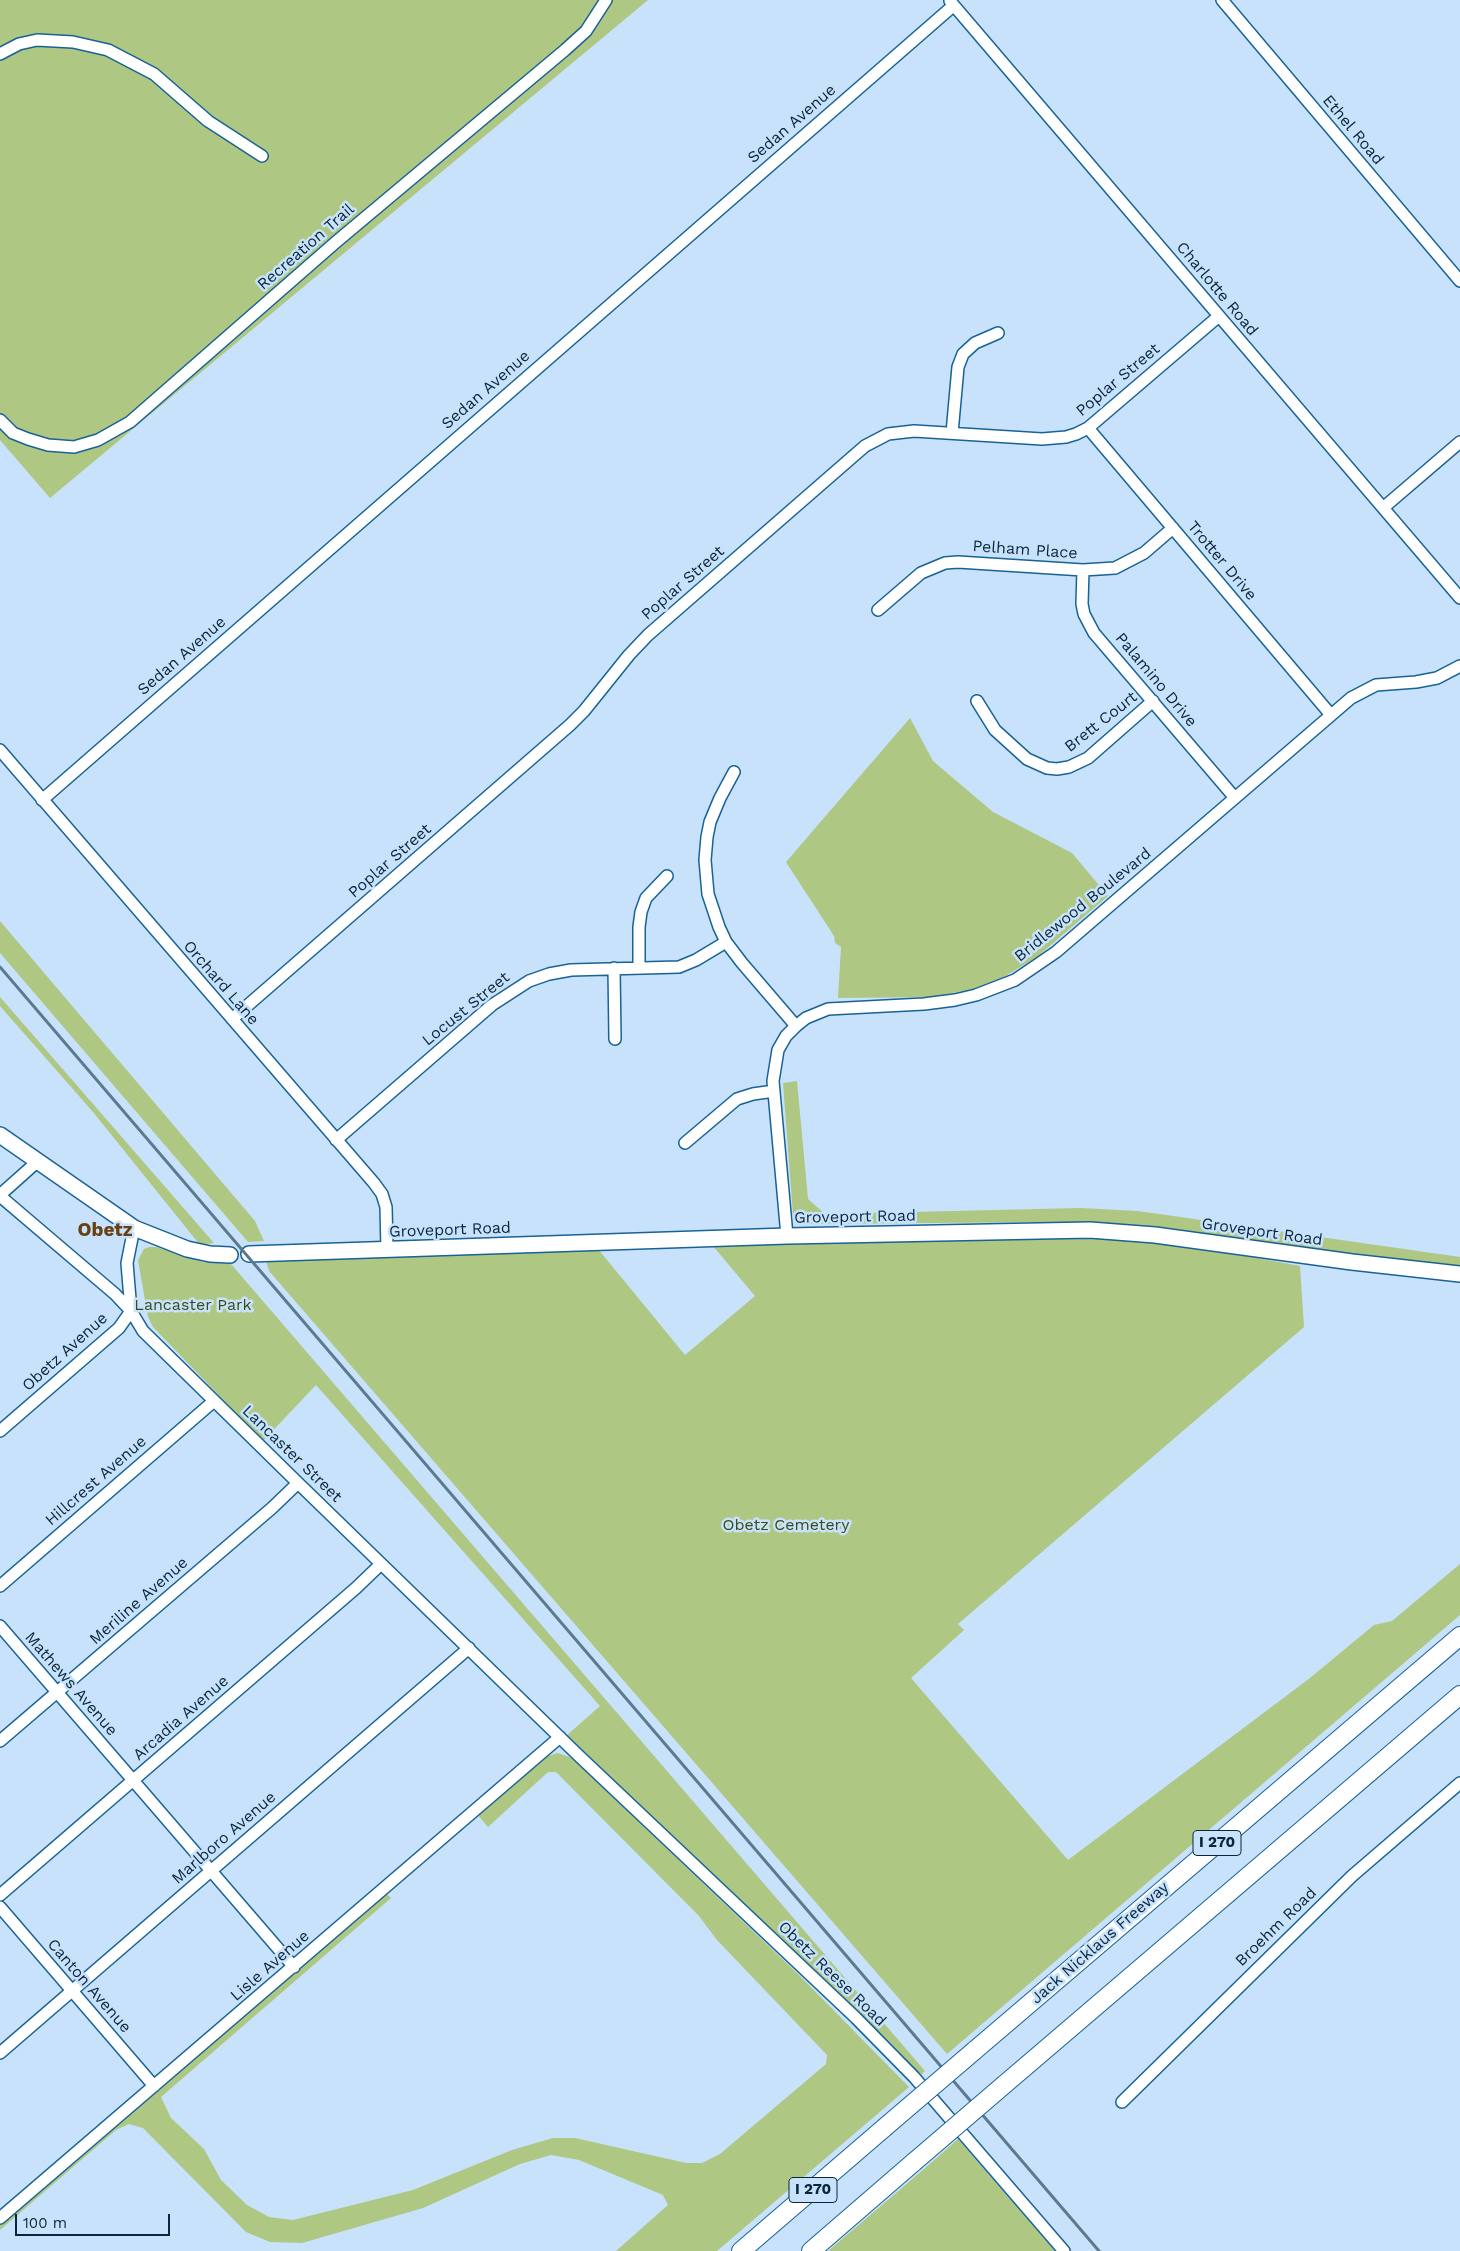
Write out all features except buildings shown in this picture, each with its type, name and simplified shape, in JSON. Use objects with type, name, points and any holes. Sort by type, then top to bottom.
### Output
[{"type":"highway","name":"Jack Nicklaus Freeway","points":[[741,2251],[1460,1636]]},
{"type":"highway","name":"I 270","points":[[811,2251],[1460,1694]]},
{"type":"main road","points":[[0,1135],[134,1228],[187,1249],[210,1254],[230,1255]]},
{"type":"main road","name":"Groveport Road","points":[[249,1254],[788,1236],[1001,1231],[1130,1232],[1352,1262],[1460,1274]]},
{"type":"street","name":"Recreation Trail","points":[[0,420],[13,432],[28,439],[48,445],[74,447],[98,440],[130,422],[336,242],[565,50],[586,30],[606,0]]},
{"type":"street","name":"Ethel Road","points":[[1222,0],[1460,281]]},
{"type":"street","name":"Charlotte Road","points":[[951,3],[1460,598]]},
{"type":"street","name":"Sedan Avenue","points":[[42,800],[951,3]]},
{"type":"street","points":[[0,54],[19,44],[37,40],[73,42],[108,50],[154,74],[208,121],[262,156]]},
{"type":"street","name":"Poplar Street","points":[[232,1020],[570,725],[648,635],[865,446],[888,434],[914,431],[1053,439],[1076,434],[1088,428],[1219,316]]},
{"type":"street","points":[[952,433],[958,366],[963,354],[976,343],[998,332]]},
{"type":"street","name":"Trotter Drive","points":[[1088,428],[1331,715]]},
{"type":"street","points":[[1383,508],[1460,442]]},
{"type":"street","name":"Pelham Place","points":[[878,610],[921,572],[945,563],[958,562],[1105,570],[1124,565],[1144,554],[1173,528]]},
{"type":"street","name":"Palamino Drive","points":[[1083,570],[1082,604],[1089,624],[1235,798]]},
{"type":"street","name":"Bridlewood Boulevard","points":[[788,1236],[774,1091],[775,1065],[778,1050],[786,1036],[796,1026],[806,1018],[828,1009],[948,1001],[976,995],[1015,980],[1056,952],[1351,698],[1376,685],[1437,678],[1460,666]]},
{"type":"street","name":"Brett Court","points":[[977,701],[996,730],[1028,759],[1047,768],[1057,769],[1068,768],[1088,758],[1153,701]]},
{"type":"street","name":"Orchard Lane","points":[[0,750],[382,1194],[386,1207],[387,1249]]},
{"type":"street","points":[[734,772],[710,822],[705,860],[708,894],[726,942],[796,1026]]},
{"type":"street","points":[[639,967],[638,927],[641,912],[646,898],[666,876]]},
{"type":"street","name":"Locust Street","points":[[336,1140],[492,1005],[528,981],[549,974],[571,970],[679,967],[696,960],[726,942]]},
{"type":"street","points":[[614,968],[615,1039]]},
{"type":"street","points":[[685,1143],[737,1099],[753,1094],[774,1091]]},
{"type":"street","points":[[0,1195],[38,1161]]},
{"type":"street","name":"Lancaster Street","points":[[0,1195],[131,1311],[140,1327],[560,1738]]},
{"type":"street","name":"Obetz Avenue","points":[[0,1431],[119,1328],[131,1311],[127,1263],[134,1228]]},
{"type":"street","name":"Hillcrest Avenue","points":[[0,1586],[214,1400]]},
{"type":"street","name":"Meriline Avenue","points":[[0,1741],[272,1508],[298,1483]]},
{"type":"street","name":"Arcadia Avenue","points":[[0,1895],[356,1588],[381,1564]]},
{"type":"street","name":"Mathews Avenue","points":[[0,1626],[294,1967]]},
{"type":"street","name":"Marlboro Avenue","points":[[0,2053],[469,1648]]},
{"type":"street","name":"Lisle Avenue","points":[[0,2218],[560,1738]]},
{"type":"street","name":"Obetz Reese Road","points":[[560,1738],[856,2018],[914,2077],[1064,2251]]},
{"type":"street","name":"Broehm Road","points":[[1122,2102],[1352,1876],[1460,1783]]},
{"type":"street","name":"Canton Avenue","points":[[0,1907],[154,2086]]},
{"type":"green space","points":[[0,0],[648,0],[50,498],[0,440]]},
{"type":"green space","points":[[910,718],[933,761],[993,812],[1072,853],[1108,896],[1038,956],[1004,977],[972,989],[933,997],[838,998],[841,947],[835,943],[834,936],[786,862]]},
{"type":"green space","points":[[0,921],[255,1221],[264,1241],[248,1242],[0,953]]},
{"type":"green space","points":[[0,997],[214,1243],[200,1245],[93,1112],[0,1006]]},
{"type":"green space","points":[[797,1081],[808,1199],[825,1214],[1080,1208],[1138,1211],[1460,1257],[1460,1266],[1098,1224],[1056,1222],[804,1224],[793,1215],[783,1083]]},
{"type":"green space","name":"Obetz Cemetery","points":[[1085,1236],[1177,1243],[1300,1266],[1304,1327],[958,1624],[964,1630],[911,1678],[1068,1860],[1310,1678],[1374,1625],[1392,1621],[1460,1564],[1460,1615],[947,2054],[269,1271],[266,1260],[598,1249],[685,1355],[755,1296],[713,1246]]},
{"type":"green space","name":"Lancaster Park","points":[[157,1247],[203,1262],[231,1264],[925,2071],[921,2075],[891,2043],[566,1736],[600,1706],[316,1385],[263,1441],[153,1327],[148,1317],[138,1260],[144,1249]]},
{"type":"green space","points":[[558,1753],[572,1758],[799,1975],[909,2087],[717,2251],[616,2251],[668,2205],[663,2195],[579,2160],[551,2155],[520,2164],[423,2208],[302,2243],[270,2242],[246,2232],[143,2128],[129,2124],[116,2130],[0,2230],[0,2223],[386,1893],[391,1898],[161,2097],[171,2118],[204,2149],[221,2180],[247,2205],[269,2217],[293,2220],[413,2190],[512,2150],[553,2138],[575,2138],[686,2163],[702,2163],[720,2154],[826,2064],[827,2055],[717,1940],[699,1916],[556,1772],[548,1772],[488,1827],[477,1814],[535,1765],[548,1756]]},
{"type":"green space","points":[[958,2139],[1055,2251],[828,2251],[924,2169]]},
{"type":"railway","points":[[0,967],[1099,2251]]},
{"type":"district","name":"Obetz","points":[[105,1230]]}]
